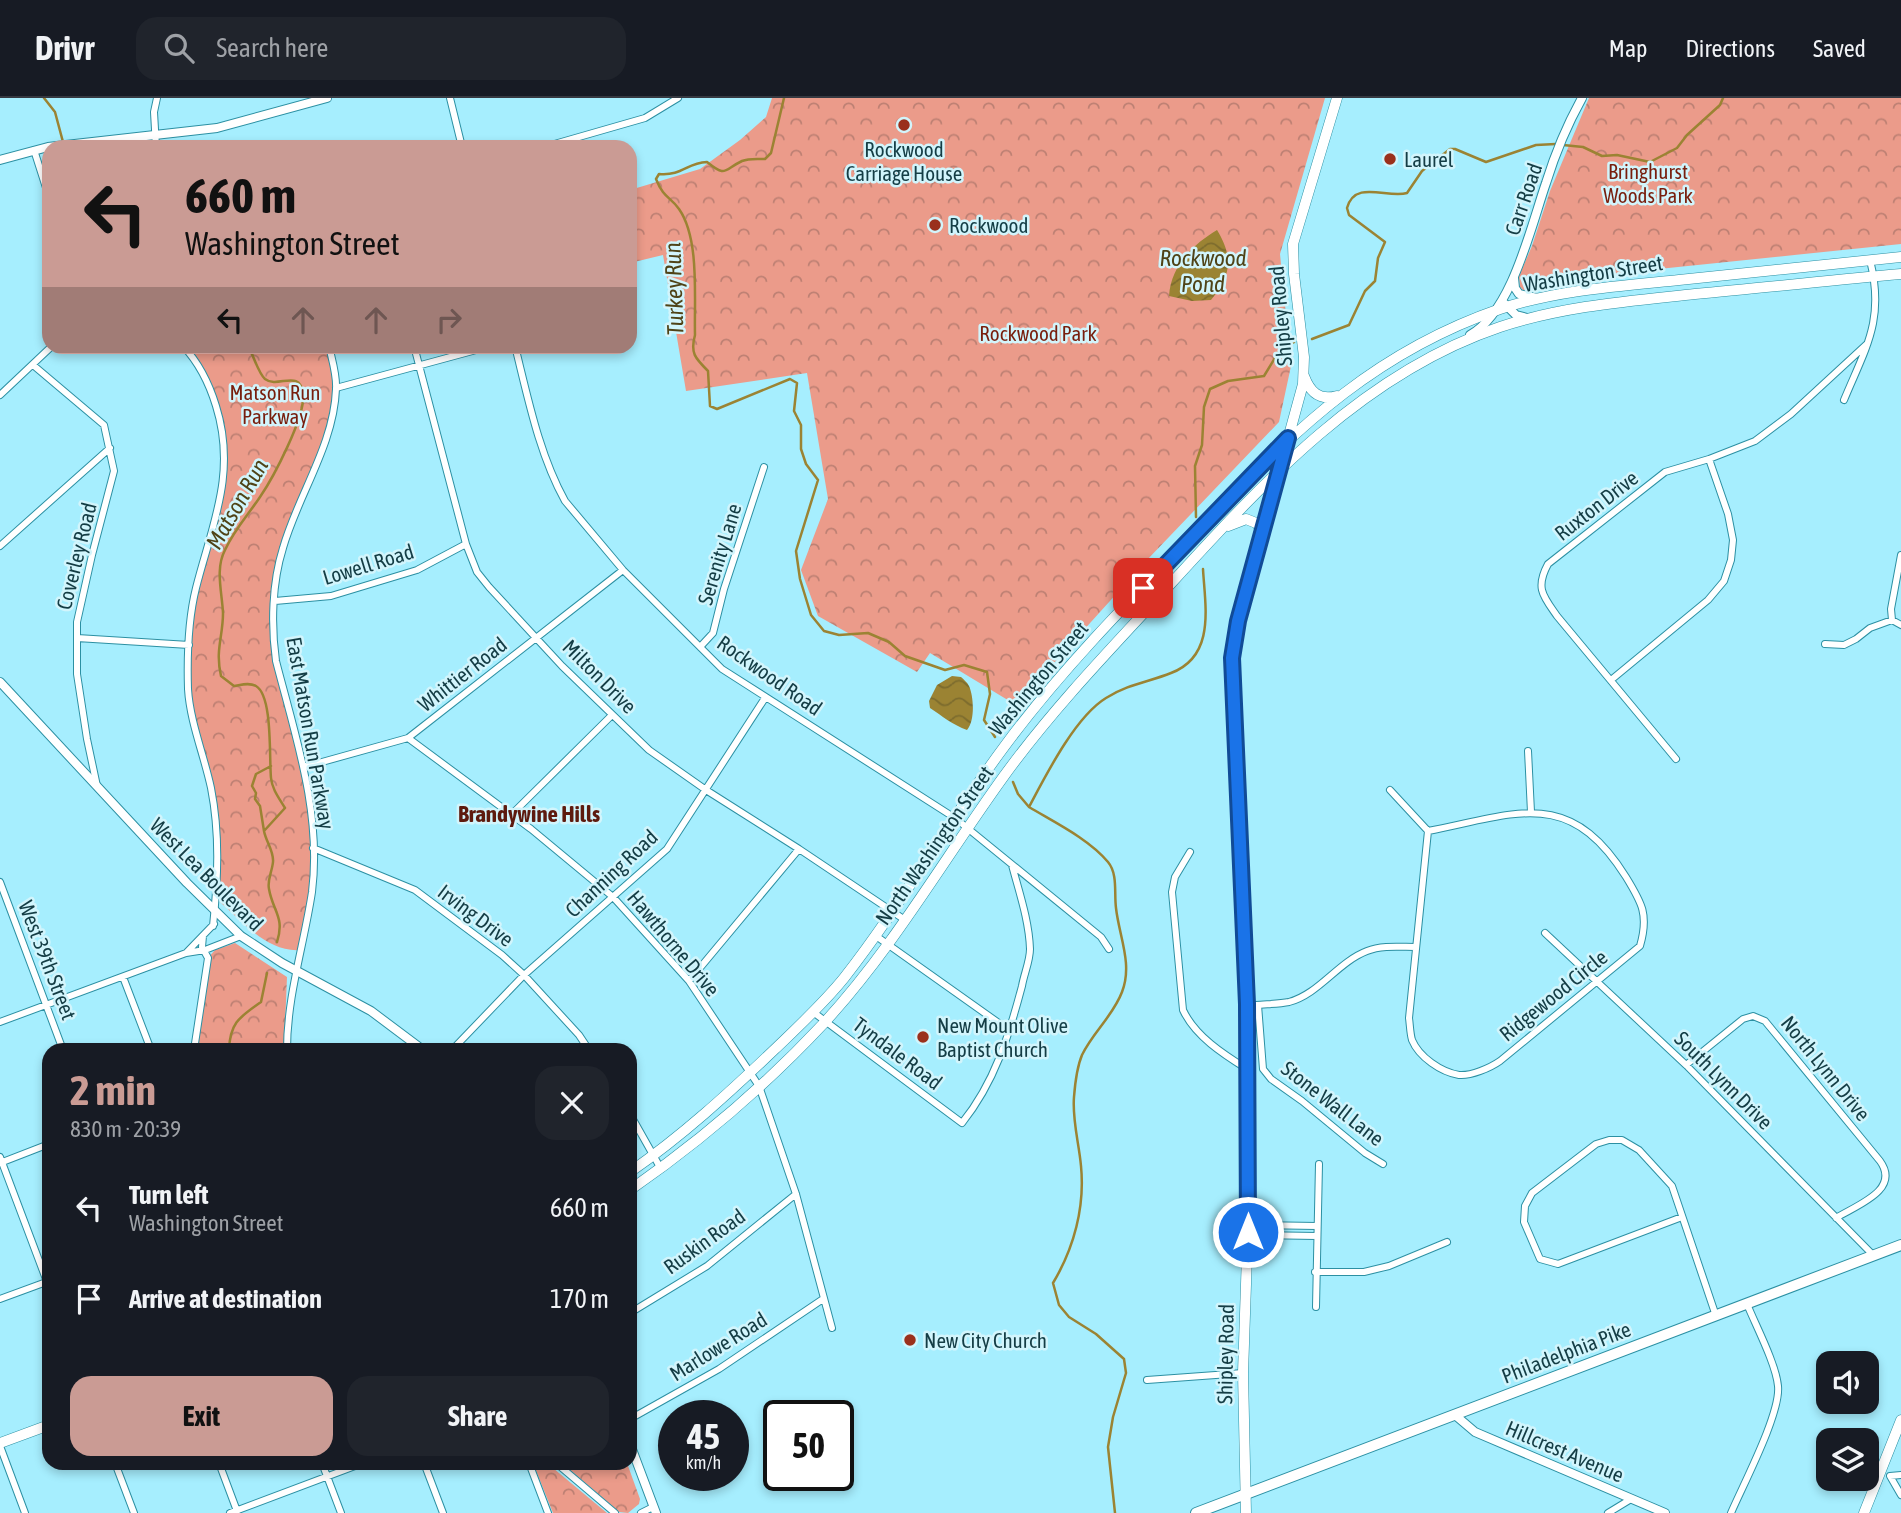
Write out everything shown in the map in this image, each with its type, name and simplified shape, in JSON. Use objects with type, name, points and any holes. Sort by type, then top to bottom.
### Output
[{"type":"main road","name":"Shipley Road","points":[[1246,1513],[1243,1373],[1248,1230],[1248,1070],[1253,1005],[1232,658],[1238,621],[1304,376],[1293,244],[1337,98]]},
{"type":"main road","name":"Washington Street","points":[[955,818],[1004,747],[1061,676],[1191,537],[1288,438],[1340,394],[1374,370],[1502,305],[1609,286],[1901,257]]},
{"type":"main road","name":"Washington Street","points":[[1279,470],[1359,401],[1438,352],[1501,327],[1615,303],[1901,274]]},
{"type":"main road","points":[[1304,376],[1311,390],[1318,396],[1327,398],[1340,394]]},
{"type":"main road","name":"North Washington Street","points":[[637,1185],[661,1169],[759,1086],[826,1021],[888,945],[967,828],[1067,696],[1279,470]]},
{"type":"main road","points":[[1217,534],[1243,519],[1256,523],[1264,531]]},
{"type":"main road","name":"North Washington Street","points":[[637,1167],[750,1073],[841,982],[876,936],[955,818]]},
{"type":"main road","name":"Philadelphia Pike","points":[[1196,1513],[1901,1245]]},
{"type":"main road","points":[[1864,1513],[1885,1474],[1901,1420]]},
{"type":"main road","points":[[0,1445],[42,1428]]},
{"type":"street","points":[[155,140],[154,112],[157,98]]},
{"type":"street","points":[[107,140],[233,125],[327,98]]},
{"type":"street","points":[[450,98],[460,140]]},
{"type":"street","points":[[568,140],[645,118],[678,98]]},
{"type":"street","name":"Carr Road","points":[[1438,352],[1476,332],[1502,305],[1560,144],[1582,98]]},
{"type":"street","points":[[0,160],[42,149]]},
{"type":"street","points":[[34,150],[42,175]]},
{"type":"street","points":[[1844,400],[1875,321],[1877,301],[1870,261]]},
{"type":"street","points":[[1513,275],[1519,294],[1539,298]]},
{"type":"street","points":[[1502,305],[1516,315],[1534,318]]},
{"type":"street","name":"Ruxton Drive","points":[[1676,759],[1542,594],[1541,577],[1548,564],[1665,472],[1755,441],[1791,414],[1867,344]]},
{"type":"street","points":[[0,395],[44,354]]},
{"type":"street","points":[[186,953],[213,926],[216,914],[217,823],[188,692],[189,645],[196,589],[221,498],[225,463],[222,428],[214,394],[189,354]]},
{"type":"street","name":"East Matson Run Parkway","points":[[287,1043],[312,891],[313,848],[312,815],[304,767],[276,661],[275,601],[280,556],[332,420],[336,388],[330,354]]},
{"type":"street","name":"Milton Drive","points":[[416,354],[466,544],[477,572],[612,715],[664,762],[905,920]]},
{"type":"street","points":[[336,388],[463,354]]},
{"type":"street","name":"Rockwood Road","points":[[517,354],[545,455],[565,501],[623,570],[700,648],[722,669],[765,698],[955,818],[1101,937],[1109,949]]},
{"type":"street","name":"Coverley Road","points":[[33,365],[104,425],[114,471],[77,622],[79,687],[97,788]]},
{"type":"street","points":[[0,546],[110,448]]},
{"type":"street","points":[[1611,680],[1708,600],[1724,582],[1731,560],[1733,540],[1728,514],[1709,459]]},
{"type":"street","name":"Serenity Lane","points":[[700,648],[713,633],[724,589],[764,467]]},
{"type":"street","name":"Lowell Road","points":[[275,601],[331,596],[417,570],[466,544]]},
{"type":"street","points":[[1892,620],[1891,609],[1901,555]]},
{"type":"street","name":"Whittier Road","points":[[304,767],[408,738],[623,570]]},
{"type":"street","points":[[1825,643],[1844,645],[1870,628],[1892,620],[1901,625]]},
{"type":"street","points":[[77,638],[189,645]]},
{"type":"street","name":"West Lea Boulevard","points":[[0,682],[216,914],[241,936],[297,971],[371,1011],[414,1043]]},
{"type":"street","name":"Channing Road","points":[[459,1043],[524,975],[667,849],[765,698]]},
{"type":"street","points":[[511,814],[612,715]]},
{"type":"street","name":"Hawthorne Drive","points":[[408,738],[511,814],[612,897],[690,981],[759,1086],[796,1194],[832,1328]]},
{"type":"street","points":[[1528,751],[1531,812]]},
{"type":"street","points":[[1390,790],[1428,831]]},
{"type":"street","name":"Ridgewood Circle","points":[[1531,812],[1557,815],[1593,836],[1618,865],[1641,902],[1644,916],[1644,933],[1640,946],[1492,1067],[1461,1075],[1441,1069],[1428,1060],[1412,1039],[1409,1018],[1428,831],[1531,812]]},
{"type":"street","name":"Irving Drive","points":[[313,848],[415,890],[502,955],[524,975],[584,1043]]},
{"type":"street","points":[[690,981],[799,849]]},
{"type":"street","points":[[1190,852],[1175,877],[1172,892],[1182,1010],[1189,1023],[1226,1056],[1248,1070]]},
{"type":"street","points":[[876,936],[1010,1031],[1030,952],[1027,927],[1011,863]]},
{"type":"street","name":"West 39th Street","points":[[0,882],[60,1043]]},
{"type":"street","name":"South Lynn Drive","points":[[1545,933],[1686,1065],[1874,1256]]},
{"type":"street","points":[[195,1043],[208,958],[202,947],[203,936]]},
{"type":"street","points":[[0,1022],[186,953],[205,950],[241,936]]},
{"type":"street","points":[[1253,1005],[1290,1002],[1314,989],[1344,964],[1367,950],[1387,946],[1415,947]]},
{"type":"street","points":[[123,976],[148,1043]]},
{"type":"street","name":"Stone Wall Lane","points":[[1253,1005],[1263,1069],[1271,1079],[1365,1153],[1383,1164]]},
{"type":"street","name":"Tyndale Road","points":[[813,1012],[962,1123],[991,1078],[1010,1031]]},
{"type":"street","name":"North Lynn Drive","points":[[1686,1065],[1743,1019],[1753,1016],[1765,1021],[1887,1173],[1886,1183],[1878,1192],[1836,1218]]},
{"type":"street","points":[[637,1127],[661,1169]]},
{"type":"street","points":[[1682,1217],[1558,1264],[1540,1259],[1524,1222],[1525,1206],[1532,1193],[1596,1144],[1622,1140],[1639,1150],[1672,1186],[1716,1316]]},
{"type":"street","points":[[42,1146],[1,1160],[42,1267]]},
{"type":"street","points":[[1315,1307],[1319,1164]]},
{"type":"street","name":"Ruskin Road","points":[[637,1309],[707,1266],[796,1194]]},
{"type":"street","points":[[1248,1230],[1317,1226]]},
{"type":"street","points":[[1248,1230],[1317,1236]]},
{"type":"street","points":[[1315,1272],[1364,1272],[1389,1266],[1447,1242]]},
{"type":"street","points":[[0,1299],[42,1285]]},
{"type":"street","name":"Marlowe Road","points":[[637,1415],[719,1369],[823,1299]]},
{"type":"street","points":[[1731,1513],[1774,1412],[1778,1393],[1777,1378],[1747,1304]]},
{"type":"street","points":[[1147,1380],[1243,1373]]},
{"type":"street","name":"Hillcrest Avenue","points":[[1455,1415],[1475,1432],[1665,1513]]},
{"type":"street","points":[[0,1445],[25,1513]]},
{"type":"street","points":[[637,1463],[655,1511],[641,1513]]},
{"type":"street","points":[[118,1470],[134,1513]]},
{"type":"street","points":[[221,1470],[235,1512],[344,1470]]},
{"type":"street","points":[[325,1470],[341,1513]]},
{"type":"street","points":[[427,1470],[443,1513]]},
{"type":"street","points":[[532,1470],[548,1513]]},
{"type":"street","points":[[564,1470],[615,1513]]},
{"type":"street","points":[[1885,1474],[1901,1475]]},
{"type":"street","points":[[1885,1474],[1901,1495]]},
{"type":"street","points":[[1608,1513],[1631,1499]]},
{"type":"green space","name":"Rockwood Park","points":[[772,98],[1325,98],[1280,254],[1291,366],[1279,422],[1147,560],[1016,705],[930,653],[917,672],[818,616],[801,570],[828,499],[807,373],[686,391],[663,255],[637,261],[637,188],[700,169],[766,117]]},
{"type":"green space","name":"Bringhurst Woods Park","points":[[1589,98],[1901,98],[1901,244],[1581,277],[1524,291],[1520,287],[1519,276],[1550,191]]},
{"type":"green space","name":"Matson Run Parkway","points":[[188,354],[330,354],[336,388],[327,436],[292,522],[275,588],[276,661],[309,795],[313,874],[301,950],[289,950],[267,941],[220,902],[217,823],[188,692],[190,624],[224,481],[224,442],[207,380]]},
{"type":"green space","points":[[235,943],[287,977],[284,1043],[196,1043],[208,958],[215,950]]},
{"type":"green space","points":[[536,1470],[555,1470],[607,1513],[553,1513]]},
{"type":"green space","points":[[570,1470],[630,1470],[640,1499],[639,1504],[628,1513],[619,1512]]},
{"type":"water","name":"Rockwood Pond","points":[[1217,230],[1228,258],[1226,274],[1218,291],[1211,300],[1192,301],[1169,296],[1174,275],[1184,257],[1199,242]]},
{"type":"water","points":[[952,676],[961,677],[971,691],[972,715],[967,730],[930,708],[929,701],[937,685]]},
{"type":"waterway","name":"Matson Run","points":[[44,98],[55,112],[62,140]]},
{"type":"waterway","name":"Turkey Run","points":[[784,98],[771,153],[765,159],[745,160],[725,171],[718,170],[707,162],[700,163],[674,173],[659,174],[656,179],[664,194],[679,209],[690,236],[695,287],[693,351],[708,371],[710,406],[717,409],[790,379],[797,383],[794,411],[801,425],[801,449],[806,464],[818,480],[796,551],[800,579],[811,615],[824,631],[839,635],[868,633],[889,642],[905,656],[945,670],[964,665],[987,672],[990,694],[984,720],[995,737]]},
{"type":"waterway","points":[[1563,145],[1583,147],[1602,156],[1617,155],[1650,162],[1677,148],[1687,135],[1720,105],[1723,98]]},
{"type":"waterway","points":[[1312,339],[1349,325],[1365,291],[1375,281],[1378,258],[1385,242],[1349,215],[1347,208],[1357,194],[1407,193],[1422,171],[1450,149],[1486,162],[1536,145],[1556,144]]},
{"type":"waterway","points":[[1196,517],[1195,466],[1202,445],[1204,407],[1210,389],[1228,381],[1264,376],[1281,348],[1294,342]]},
{"type":"waterway","name":"Matson Run","points":[[252,354],[265,379],[276,382],[293,380],[301,386],[303,394],[303,404],[288,447],[266,488],[237,529],[220,565],[223,613],[219,651],[221,676],[234,686],[251,684],[261,692],[268,714],[272,782],[285,808],[264,831],[273,858],[269,886],[280,926],[277,942]]},
{"type":"waterway","points":[[1115,1513],[1108,1447],[1113,1417],[1126,1373],[1124,1359],[1096,1334],[1069,1317],[1059,1305],[1053,1283],[1072,1241],[1081,1197],[1081,1166],[1074,1106],[1078,1070],[1082,1055],[1114,1009],[1122,992],[1126,960],[1115,902],[1114,878],[1108,862],[1081,838],[1029,807],[1072,732],[1094,707],[1122,689],[1171,673],[1195,655],[1205,628],[1203,569]]},
{"type":"waterway","name":"Matson Run","points":[[264,831],[260,806],[252,786],[256,774],[271,766]]},
{"type":"waterway","name":"Turkey Run","points":[[1013,782],[1018,794],[1029,807]]},
{"type":"waterway","name":"Matson Run","points":[[230,1043],[234,1026],[261,1002],[267,973]]},
{"type":"place","name":"Rockwood Carriage House","points":[[904,125]]},
{"type":"place","name":"Laurel","points":[[1390,159]]},
{"type":"place","name":"Rockwood","points":[[935,225]]},
{"type":"place","name":"New Mount Olive Baptist Church","points":[[923,1037]]},
{"type":"place","name":"New City Church","points":[[910,1340]]},
{"type":"district","name":"Brandywine Hills","points":[[529,814]]},
{"type":"route","points":[[1143,588],[1288,438],[1238,621],[1232,658],[1247,1004],[1248,1232]]}]
